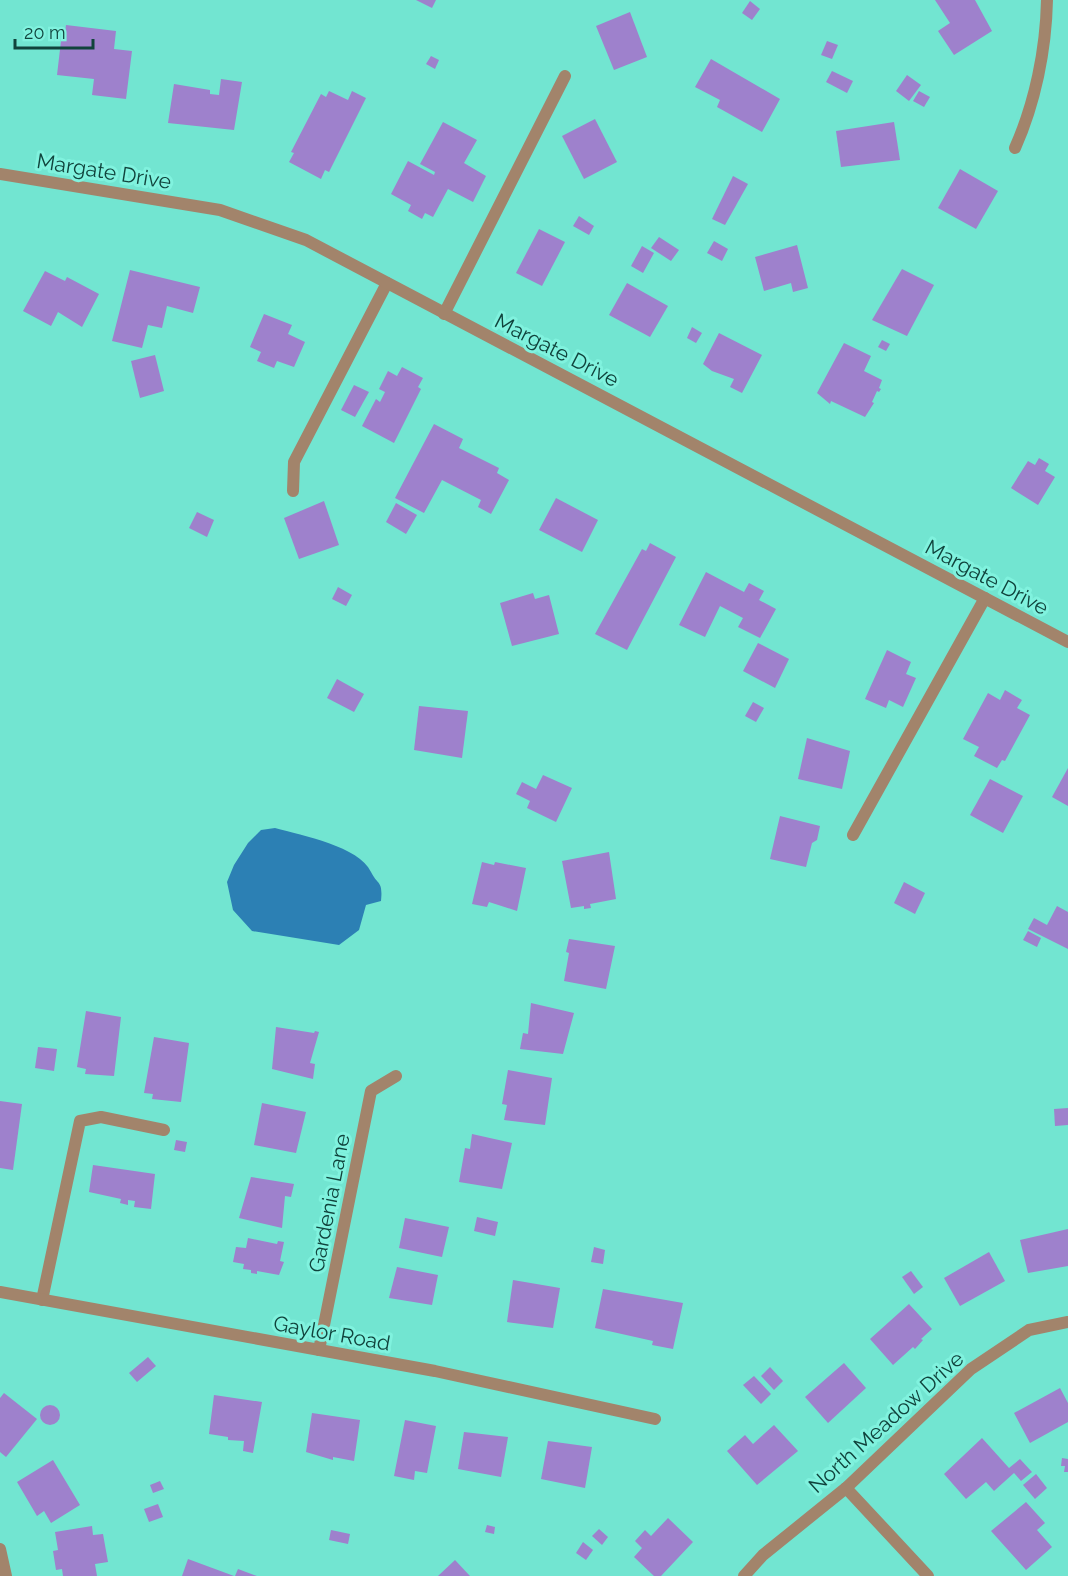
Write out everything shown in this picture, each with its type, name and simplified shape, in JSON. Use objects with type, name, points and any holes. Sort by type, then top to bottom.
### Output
[{"type":"street","points":[[1015,148],[1029,116],[1046,21],[1047,0]]},
{"type":"street","points":[[444,314],[564,76]]},
{"type":"street","name":"Margate Drive","points":[[0,174],[220,210],[306,240],[1068,642]]},
{"type":"street","points":[[292,491],[294,462],[387,283]]},
{"type":"street","points":[[853,836],[985,598]]},
{"type":"street","name":"Gardenia Lane","points":[[319,1350],[371,1091],[396,1076]]},
{"type":"street","points":[[42,1300],[80,1121],[101,1117],[164,1130]]},
{"type":"street","name":"Gaylor Road","points":[[0,1292],[435,1371],[656,1419]]},
{"type":"street","name":"North Meadow Drive","points":[[744,1576],[763,1555],[846,1488],[971,1369],[1029,1330],[1068,1322]]},
{"type":"street","points":[[846,1488],[928,1576]]},
{"type":"street","points":[[0,1549],[6,1576]]},
{"type":"water","points":[[275,828],[329,843],[355,855],[365,863],[379,884],[381,901],[366,905],[359,930],[339,945],[252,931],[233,910],[227,882],[234,865],[248,843],[261,830]]},
{"type":"building","points":[[416,0],[436,0],[432,8]]},
{"type":"building","points":[[935,0],[975,0],[992,31],[954,55],[938,31],[950,23]]},
{"type":"building","points":[[750,1],[760,9],[752,20],[742,13]]},
{"type":"building","points":[[630,12],[647,57],[614,70],[596,26]]},
{"type":"building","points":[[66,25],[116,31],[114,49],[132,51],[126,99],[92,95],[94,79],[57,75],[61,41],[64,41]]},
{"type":"building","points":[[827,41],[838,45],[832,59],[821,55]]},
{"type":"building","points":[[431,56],[439,60],[435,69],[426,64]]},
{"type":"building","points":[[711,59],[780,99],[762,132],[717,107],[720,100],[695,87]]},
{"type":"building","points":[[832,71],[853,81],[847,93],[826,82]]},
{"type":"building","points":[[907,75],[921,85],[909,101],[896,91]]},
{"type":"building","points":[[221,79],[242,82],[234,130],[168,123],[174,84],[210,90],[210,94],[219,95]]},
{"type":"building","points":[[329,91],[348,100],[352,91],[366,98],[329,172],[325,170],[321,179],[289,162],[294,153],[291,152],[321,94],[326,97]]},
{"type":"building","points":[[919,91],[930,97],[924,107],[913,101]]},
{"type":"building","points":[[595,119],[617,162],[584,179],[562,136]]},
{"type":"building","points":[[443,122],[477,140],[464,163],[486,176],[473,202],[448,189],[433,217],[425,213],[422,219],[408,211],[411,205],[391,194],[408,161],[434,175],[435,172],[420,164]]},
{"type":"building","points":[[894,122],[900,160],[841,167],[836,131]]},
{"type":"building","points":[[960,169],[998,191],[976,229],[938,208]]},
{"type":"building","points":[[733,176],[748,184],[725,225],[712,219]]},
{"type":"building","points":[[579,216],[594,226],[589,235],[573,226]]},
{"type":"building","points":[[539,229],[565,242],[542,286],[516,273]]},
{"type":"building","points":[[659,237],[679,250],[671,261],[651,248]]},
{"type":"building","points":[[714,241],[728,249],[722,261],[707,253]]},
{"type":"building","points":[[797,245],[808,288],[793,292],[791,283],[764,291],[755,257]]},
{"type":"building","points":[[642,246],[654,253],[643,273],[631,266]]},
{"type":"building","points":[[902,269],[934,285],[907,336],[872,320]]},
{"type":"building","points":[[130,270],[200,287],[193,313],[167,306],[162,328],[148,325],[142,348],[112,341]]},
{"type":"building","points":[[45,271],[65,281],[67,277],[99,294],[82,327],[58,312],[51,326],[23,311]]},
{"type":"building","points":[[627,283],[668,306],[650,337],[609,315]]},
{"type":"building","points":[[264,314],[292,325],[288,334],[305,342],[294,367],[277,361],[274,368],[257,361],[261,352],[250,347]]},
{"type":"building","points":[[692,327],[702,333],[696,343],[687,338]]},
{"type":"building","points":[[719,333],[762,355],[742,393],[730,387],[734,379],[712,371],[703,364]]},
{"type":"building","points":[[882,340],[890,344],[886,351],[878,347]]},
{"type":"building","points":[[844,343],[871,356],[864,371],[882,380],[879,388],[881,389],[877,391],[872,402],[874,403],[865,417],[831,401],[830,404],[817,393]]},
{"type":"building","points":[[155,355],[164,391],[140,398],[131,361]]},
{"type":"building","points":[[402,367],[423,378],[418,387],[421,389],[394,443],[362,426],[376,399],[380,402],[385,392],[379,389],[388,371],[397,376]]},
{"type":"building","points":[[354,385],[369,392],[355,417],[341,410]]},
{"type":"building","points":[[434,424],[463,439],[459,448],[499,468],[497,473],[509,480],[491,514],[478,507],[481,500],[442,480],[424,513],[395,498]]},
{"type":"building","points":[[1039,458],[1049,464],[1045,471],[1055,477],[1038,505],[1011,488],[1028,461],[1035,465]]},
{"type":"building","points":[[556,498],[598,520],[582,552],[539,530]]},
{"type":"building","points":[[324,501],[339,545],[299,559],[284,518]]},
{"type":"building","points":[[396,503],[417,515],[406,534],[386,522]]},
{"type":"building","points":[[197,512],[214,520],[207,537],[189,528]]},
{"type":"building","points":[[650,543],[676,557],[627,650],[595,634],[642,549],[646,551]]},
{"type":"building","points":[[706,572],[744,592],[749,583],[764,591],[759,600],[776,609],[760,638],[738,627],[743,618],[720,606],[705,637],[679,625]]},
{"type":"building","points":[[338,587],[352,595],[346,606],[332,599]]},
{"type":"building","points":[[533,593],[535,599],[549,595],[559,634],[512,646],[500,603]]},
{"type":"building","points":[[758,643],[789,659],[775,688],[743,671]]},
{"type":"building","points":[[887,650],[911,662],[906,674],[916,678],[903,707],[889,700],[886,708],[865,699]]},
{"type":"building","points":[[337,679],[364,694],[354,712],[327,698]]},
{"type":"building","points":[[1005,690],[1022,700],[1017,708],[1030,715],[1005,761],[1002,760],[997,768],[974,756],[979,747],[963,739],[988,693],[1000,700]]},
{"type":"building","points":[[753,702],[764,708],[756,722],[745,716]]},
{"type":"building","points":[[419,706],[468,711],[462,758],[414,750]]},
{"type":"building","points":[[807,738],[850,751],[842,789],[798,779]]},
{"type":"building","points":[[1068,768],[1068,806],[1052,797]]},
{"type":"building","points":[[543,775],[572,788],[556,822],[527,808],[530,801],[516,794],[522,782],[536,789]]},
{"type":"building","points":[[990,779],[1023,796],[1003,833],[970,815]]},
{"type":"building","points":[[780,816],[820,826],[817,840],[812,843],[806,867],[770,859]]},
{"type":"building","points":[[609,852],[616,899],[590,904],[591,908],[584,909],[584,906],[571,908],[562,861]]},
{"type":"building","points":[[482,862],[526,868],[517,911],[489,902],[487,907],[472,904]]},
{"type":"building","points":[[904,882],[925,893],[915,914],[894,903]]},
{"type":"building","points":[[1057,906],[1068,912],[1068,949],[1028,929],[1034,918],[1047,925]]},
{"type":"building","points":[[1028,931],[1041,938],[1037,947],[1023,940]]},
{"type":"building","points":[[569,939],[615,946],[606,989],[564,981]]},
{"type":"building","points":[[531,1003],[574,1013],[563,1054],[520,1049],[523,1033],[528,1034]]},
{"type":"building","points":[[86,1011],[121,1017],[114,1076],[85,1074],[86,1069],[77,1067]]},
{"type":"building","points":[[276,1027],[319,1032],[310,1063],[315,1064],[313,1079],[272,1069]]},
{"type":"building","points":[[154,1037],[189,1043],[181,1102],[152,1099],[153,1094],[144,1093]]},
{"type":"building","points":[[38,1047],[57,1049],[54,1071],[35,1068]]},
{"type":"building","points":[[508,1070],[552,1078],[545,1125],[504,1120],[507,1105],[502,1104]]},
{"type":"building","points":[[0,1101],[22,1104],[13,1170],[0,1168]]},
{"type":"building","points":[[262,1103],[306,1112],[296,1153],[254,1145]]},
{"type":"building","points":[[1068,1108],[1068,1125],[1055,1126],[1054,1109]]},
{"type":"building","points":[[472,1134],[512,1143],[502,1189],[459,1182],[465,1148],[470,1149]]},
{"type":"building","points":[[176,1140],[187,1142],[185,1152],[174,1150]]},
{"type":"building","points":[[93,1165],[155,1174],[151,1209],[134,1207],[135,1201],[128,1200],[128,1205],[120,1203],[121,1199],[89,1192]]},
{"type":"building","points":[[251,1177],[294,1184],[291,1197],[285,1196],[282,1228],[239,1218]]},
{"type":"building","points":[[477,1217],[498,1222],[495,1236],[474,1231]]},
{"type":"building","points":[[405,1218],[449,1227],[442,1257],[399,1248]]},
{"type":"building","points":[[1068,1229],[1068,1266],[1028,1273],[1020,1240]]},
{"type":"building","points":[[248,1238],[277,1244],[278,1241],[284,1242],[280,1261],[284,1262],[279,1275],[257,1271],[257,1274],[251,1273],[251,1270],[243,1269],[244,1264],[233,1262],[236,1247],[246,1248]]},
{"type":"building","points":[[594,1247],[605,1250],[603,1264],[591,1262]]},
{"type":"building","points":[[989,1252],[1005,1281],[960,1306],[944,1278]]},
{"type":"building","points":[[397,1267],[438,1275],[432,1305],[389,1298]]},
{"type":"building","points":[[911,1271],[923,1287],[914,1294],[902,1277]]},
{"type":"building","points":[[513,1280],[560,1288],[553,1328],[507,1322]]},
{"type":"building","points":[[603,1289],[683,1303],[673,1349],[652,1345],[653,1341],[595,1328]]},
{"type":"building","points":[[909,1304],[932,1329],[921,1339],[923,1340],[915,1349],[913,1347],[893,1365],[870,1339]]},
{"type":"building","points":[[148,1357],[156,1366],[137,1382],[129,1373]]},
{"type":"building","points":[[844,1363],[866,1388],[828,1423],[805,1397]]},
{"type":"building","points":[[770,1367],[783,1381],[774,1390],[761,1376]]},
{"type":"building","points":[[754,1376],[771,1394],[761,1404],[743,1385]]},
{"type":"building","points":[[1060,1388],[1068,1403],[1068,1422],[1030,1443],[1014,1413]]},
{"type":"building","points":[[4,1393],[37,1419],[6,1457],[0,1452],[0,1398]]},
{"type":"building","points":[[214,1395],[262,1402],[253,1453],[243,1451],[244,1441],[228,1440],[228,1437],[209,1434]]},
{"type":"building","points":[[50,1405],[57,1408],[60,1415],[57,1422],[50,1425],[43,1422],[40,1415],[43,1408]]},
{"type":"building","points":[[312,1413],[360,1420],[354,1461],[333,1457],[333,1460],[306,1452]]},
{"type":"building","points":[[405,1420],[436,1426],[427,1473],[415,1471],[414,1480],[394,1476]]},
{"type":"building","points":[[774,1425],[798,1451],[757,1485],[727,1451],[745,1435],[753,1444]]},
{"type":"building","points":[[464,1432],[508,1437],[501,1477],[458,1469]]},
{"type":"building","points":[[982,1438],[1009,1468],[1020,1459],[1032,1472],[1021,1481],[1014,1473],[994,1491],[986,1482],[966,1499],[944,1474]]},
{"type":"building","points":[[548,1441],[592,1447],[585,1488],[541,1479]]},
{"type":"building","points":[[1062,1458],[1068,1459],[1068,1472],[1064,1472],[1065,1466],[1061,1466]]},
{"type":"building","points":[[53,1460],[80,1505],[51,1523],[44,1511],[37,1516],[17,1482]]},
{"type":"building","points":[[1036,1474],[1047,1488],[1035,1499],[1023,1485]]},
{"type":"building","points":[[160,1481],[164,1489],[153,1493],[150,1485]]},
{"type":"building","points":[[1026,1502],[1045,1523],[1037,1530],[1052,1547],[1026,1570],[991,1531]]},
{"type":"building","points":[[158,1504],[163,1517],[149,1522],[144,1509]]},
{"type":"building","points":[[668,1518],[693,1542],[661,1576],[654,1576],[634,1557],[642,1548],[635,1541],[645,1530],[651,1536]]},
{"type":"building","points":[[487,1525],[495,1527],[494,1534],[485,1532]]},
{"type":"building","points":[[92,1526],[93,1535],[103,1534],[108,1562],[95,1564],[97,1576],[63,1576],[62,1569],[56,1570],[53,1551],[58,1550],[55,1532]]},
{"type":"building","points":[[599,1529],[608,1537],[602,1545],[592,1536]]},
{"type":"building","points":[[331,1530],[350,1534],[348,1544],[329,1540]]},
{"type":"building","points":[[583,1542],[593,1550],[586,1560],[576,1553]]},
{"type":"building","points":[[188,1559],[234,1576],[182,1576]]},
{"type":"building","points":[[455,1560],[470,1576],[438,1576]]},
{"type":"building","points":[[238,1569],[257,1576],[235,1576]]}]
